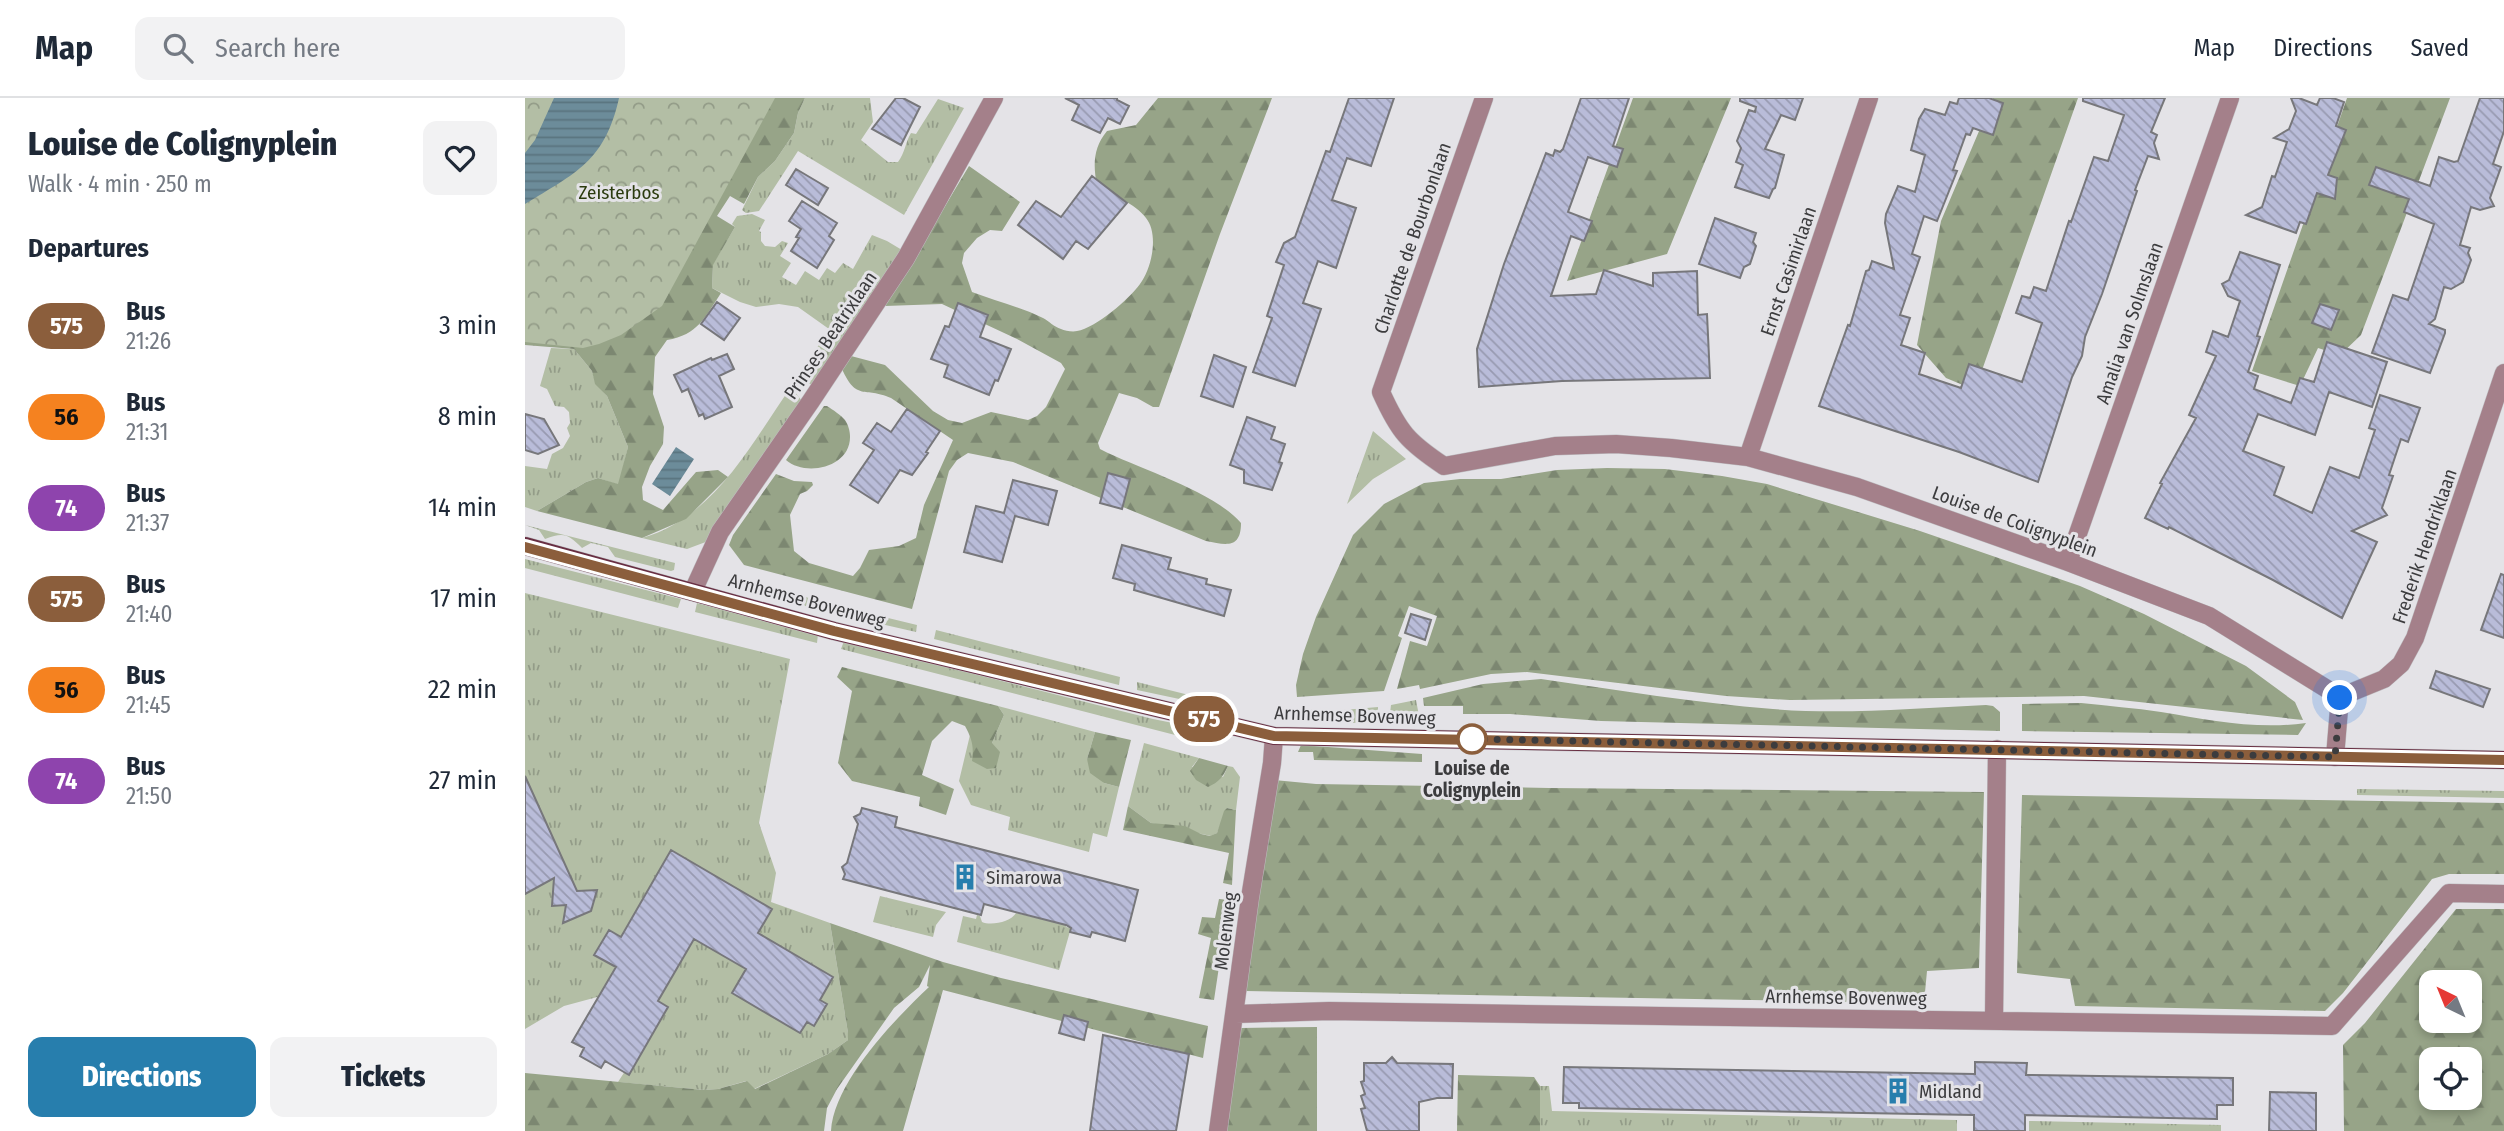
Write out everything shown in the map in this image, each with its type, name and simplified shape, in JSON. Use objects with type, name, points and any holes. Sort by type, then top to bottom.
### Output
[{"type":"main road","name":"Arnhemse Bovenweg","points":[[525,547],[834,631],[1274,736],[2504,760]]},
{"type":"street","name":"Prinses Beatrixlaan","points":[[693,591],[720,532],[907,258],[994,98]]},
{"type":"street","name":"Charlotte de Bourbonlaan","points":[[1381,392],[1484,98]]},
{"type":"street","name":"Ernst Casimirlaan","points":[[1748,457],[1869,98]]},
{"type":"street","name":"Amalia van Solmslaan","points":[[2068,562],[2230,98]]},
{"type":"street","name":"Frederik Hendriklaan","points":[[2340,698],[2384,679],[2401,664],[2415,638],[2504,373]]},
{"type":"street","name":"Louise de Colignyplein","points":[[1381,392],[1395,424],[1418,449],[1444,466],[1567,445],[1629,445],[1748,457],[1857,487],[2210,616],[2340,698]]},
{"type":"street","points":[[2335,757],[2340,698]]},
{"type":"street","name":"Molenweg","points":[[1219,1131],[1274,736]]},
{"type":"street","points":[[1994,1020],[1997,749]]},
{"type":"street","name":"Arnhemse Bovenweg","points":[[1236,1014],[1329,1011],[2332,1026],[2449,893],[2504,894]]},
{"type":"green space","name":"Zeisterbos","points":[[525,98],[775,98],[662,306],[621,335],[599,344],[583,348],[525,342]]},
{"type":"green space","points":[[774,98],[805,98],[798,113],[794,133],[775,161],[758,177],[744,204],[730,196],[717,216],[735,227],[713,265],[712,288],[721,293],[700,324],[678,338],[667,340],[655,357],[653,394],[664,427],[663,444],[642,487],[643,500],[663,510],[696,472],[718,470],[728,477],[686,519],[642,538],[537,511],[586,482],[598,478],[618,484],[628,447],[607,396],[595,384],[592,371],[574,349],[525,345],[525,239]]},
{"type":"green space","points":[[805,98],[870,98],[873,122],[861,140],[888,162],[898,162],[911,133],[916,134],[938,99],[964,108],[904,215],[798,151],[759,211],[746,213],[742,210],[758,177],[775,161],[794,133],[798,113]]},
{"type":"green space","points":[[1158,98],[1272,98],[1220,234],[1159,407],[1119,393],[1098,443],[1100,449],[1213,500],[1241,523],[1235,541],[1226,544],[1206,541],[1013,462],[968,453],[957,460],[949,471],[912,609],[744,565],[729,545],[733,535],[776,474],[794,481],[812,482],[813,485],[807,491],[800,494],[790,515],[794,551],[809,563],[853,576],[869,550],[899,546],[916,538],[924,505],[953,440],[891,398],[857,390],[852,386],[842,369],[851,356],[885,365],[933,411],[948,420],[962,423],[991,412],[1028,420],[1046,407],[1065,369],[1061,363],[942,304],[885,306],[969,166],[1020,202],[1002,231],[990,230],[977,238],[964,253],[962,263],[972,292],[1026,311],[1069,331],[1085,329],[1111,312],[1135,290],[1144,277],[1151,260],[1153,242],[1150,225],[1136,208],[1097,186],[1097,150],[1107,131],[1136,125]]},
{"type":"green space","points":[[1633,98],[1731,98],[1667,254],[1567,281]]},
{"type":"green space","points":[[1993,98],[2078,98],[1975,390],[1946,378],[1917,345],[1941,221]]},
{"type":"green space","points":[[2347,98],[2450,98],[2361,335],[2340,355],[2318,348],[2300,386],[2252,371]]},
{"type":"green space","points":[[752,214],[765,220],[759,231],[765,246],[775,247],[782,241],[788,243],[780,256],[791,263],[782,277],[796,285],[805,271],[819,280],[827,268],[835,273],[843,263],[853,269],[872,235],[902,250],[813,385],[797,379],[829,329],[798,307],[779,304],[756,307],[712,288],[713,264],[735,227],[732,224],[737,216]]},
{"type":"green space","points":[[551,348],[574,349],[592,371],[596,384],[607,396],[628,447],[619,485],[598,478],[586,482],[537,511],[525,507],[525,466],[547,469],[552,454],[563,448],[570,436],[567,428],[570,423],[569,412],[564,407],[555,406],[547,389],[540,386]]},
{"type":"green space","points":[[791,387],[802,401],[711,540],[687,549],[642,538],[667,528],[690,514],[710,496],[745,455]]},
{"type":"green space","points":[[824,406],[846,422],[850,434],[848,447],[843,456],[825,466],[804,468],[794,465],[786,460]]},
{"type":"green space","points":[[1373,431],[1406,459],[1373,479],[1347,504]]},
{"type":"green space","points":[[1665,469],[1767,484],[1920,531],[2080,586],[2144,614],[2246,666],[2295,702],[2303,720],[2084,696],[1790,700],[1726,696],[1527,672],[1491,674],[1420,689],[1419,685],[1397,689],[1410,641],[1427,646],[1437,616],[1409,606],[1398,636],[1402,638],[1384,691],[1297,697],[1296,685],[1303,654],[1316,617],[1353,535],[1384,504],[1424,483],[1460,479],[1501,479],[1557,470]]},
{"type":"green space","points":[[525,525],[675,563],[674,570],[615,557],[608,547],[591,543],[582,548],[565,536],[557,535],[545,539],[539,530]]},
{"type":"green space","points":[[525,559],[681,599],[678,608],[525,568]]},
{"type":"green space","points":[[740,579],[838,606],[839,610],[836,614],[740,589]]},
{"type":"green space","points":[[525,593],[790,659],[759,823],[776,873],[771,902],[830,923],[848,1040],[828,1054],[754,1089],[746,1081],[704,1090],[618,1082],[636,1054],[601,996],[564,1006],[525,1029]]},
{"type":"green space","points":[[697,603],[818,634],[817,643],[695,612]]},
{"type":"green space","points":[[847,608],[917,625],[916,632],[846,616],[844,612]]},
{"type":"green space","points":[[936,630],[1120,677],[1119,685],[934,639]]},
{"type":"green space","points":[[844,641],[1153,719],[1213,731],[1210,744],[841,649]]},
{"type":"green space","points":[[842,667],[998,706],[1004,715],[992,743],[1000,752],[996,768],[987,769],[972,761],[973,747],[965,726],[952,721],[932,741],[922,775],[954,789],[946,815],[919,806],[920,797],[852,781],[838,763],[852,691],[837,677]]},
{"type":"green space","points":[[1541,679],[1686,700],[1799,711],[1986,705],[1993,706],[2000,712],[2000,731],[1601,721],[1510,714],[1463,714],[1463,706],[1424,706],[1423,698],[1483,684]]},
{"type":"green space","points":[[1137,682],[1217,702],[1217,707],[1137,690]]},
{"type":"green space","points":[[1416,700],[1420,721],[1389,722],[1391,705]]},
{"type":"green space","points":[[2081,703],[2233,723],[2306,723],[2298,735],[2022,731],[2022,704]]},
{"type":"green space","points":[[998,706],[1095,732],[1087,759],[1104,783],[1119,787],[1107,837],[1093,833],[1089,852],[1008,830],[1010,817],[971,805],[959,781],[970,735],[974,744],[992,743],[1004,715]]},
{"type":"green space","points":[[1279,707],[1332,711],[1378,707],[1378,722],[1287,719],[1277,717],[1276,709]]},
{"type":"green space","points":[[1095,732],[1131,740],[1119,787],[1104,783],[1090,773],[1087,759]]},
{"type":"green space","points":[[1144,743],[1199,758],[1192,767],[1223,777],[1228,766],[1233,767],[1240,777],[1236,810],[1227,808],[1217,833],[1211,836],[1151,823],[1128,806]]},
{"type":"green space","points":[[1301,745],[1422,754],[1422,762],[1314,760],[1313,752],[1298,752]]},
{"type":"green space","points":[[1199,758],[1228,766],[1220,779],[1208,787],[1196,780],[1190,771]]},
{"type":"green space","points":[[1274,780],[1316,784],[1549,788],[1984,792],[1979,968],[1927,971],[1924,1003],[1246,991]]},
{"type":"green space","points":[[2357,789],[2504,791],[2504,798],[2357,795]]},
{"type":"green space","points":[[2022,795],[2504,803],[2504,874],[2449,874],[2432,879],[2343,993],[2325,1011],[2075,1006],[2070,979],[2017,973]]},
{"type":"green space","points":[[1128,806],[1151,823],[1185,826],[1210,836],[1217,833],[1227,808],[1236,810],[1232,885],[1223,883],[1229,853],[1123,830]]},
{"type":"green space","points":[[880,896],[946,912],[936,925],[933,937],[873,922]]},
{"type":"green space","points":[[1219,899],[1229,900],[1214,1000],[1199,998],[1211,938],[1198,934],[1202,917],[1215,918]]},
{"type":"green space","points":[[2456,909],[2504,909],[2504,1131],[2344,1131],[2343,1045],[2365,1023]]},
{"type":"green space","points":[[1016,913],[1071,928],[1059,970],[957,942],[963,916],[976,919],[977,915],[982,922],[995,923],[1010,919]]},
{"type":"green space","points":[[830,923],[943,962],[1001,978],[1208,1026],[1203,1058],[943,990],[903,1131],[831,1131],[835,1112],[854,1073],[883,1034],[929,987],[930,965],[919,987],[894,1008],[837,1089],[827,1108],[824,1131],[525,1131],[525,1073],[704,1090],[747,1081],[755,1089],[828,1054],[848,1040]]},
{"type":"green space","points":[[1317,1027],[1317,1131],[1222,1131],[1241,1028]]},
{"type":"green space","points":[[1458,1075],[1534,1077],[1540,1086],[1540,1131],[1457,1131]]},
{"type":"green space","points":[[1540,1086],[1549,1086],[1552,1111],[1957,1120],[1957,1131],[1540,1131]]},
{"type":"green space","points":[[2029,1121],[2221,1125],[2221,1131],[2029,1131]]},
{"type":"water","points":[[554,98],[619,98],[606,137],[597,151],[573,173],[525,204],[525,153],[535,140]]},
{"type":"water","points":[[676,447],[694,459],[670,496],[652,484]]},
{"type":"building","points":[[896,98],[903,98],[920,107],[901,145],[872,129]]},
{"type":"building","points":[[1065,98],[1117,98],[1129,106],[1120,124],[1108,118],[1100,133],[1072,120],[1079,105]]},
{"type":"building","points":[[1349,98],[1394,98],[1371,166],[1347,158],[1332,200],[1356,208],[1336,268],[1318,261],[1303,303],[1321,309],[1295,386],[1253,372],[1272,318],[1267,316],[1284,265],[1276,262],[1284,243],[1295,237],[1326,151],[1330,152]]},
{"type":"building","points":[[1581,98],[1629,98],[1613,146],[1623,149],[1617,167],[1588,157],[1568,212],[1592,221],[1584,241],[1571,236],[1551,296],[1596,294],[1604,270],[1653,286],[1653,273],[1697,271],[1698,315],[1707,314],[1710,378],[1562,381],[1479,387],[1477,349],[1504,264],[1546,153],[1553,156],[1555,150],[1560,152],[1563,149]]},
{"type":"building","points":[[1740,98],[1803,98],[1795,120],[1781,115],[1765,149],[1784,155],[1775,188],[1769,198],[1735,187],[1743,165],[1736,162],[1741,148],[1737,141],[1749,110],[1755,112],[1756,107],[1740,101]]},
{"type":"building","points":[[1959,98],[1989,98],[2003,103],[1993,135],[1973,128],[1970,135],[1966,134],[1953,170],[1957,171],[1937,221],[1924,216],[1912,254],[1920,257],[1900,315],[1910,318],[1901,345],[1925,353],[1919,374],[1961,388],[1969,364],[2022,382],[2042,323],[2016,313],[2022,296],[2030,298],[2034,287],[2046,291],[2094,157],[2108,161],[2124,115],[2083,101],[2083,98],[2165,98],[2151,132],[2157,135],[2154,143],[2159,159],[2148,156],[2135,190],[2137,191],[2085,337],[2082,356],[2072,377],[2038,482],[1959,452],[1819,406],[1848,325],[1850,326],[1866,271],[1872,261],[1894,269],[1885,223],[1886,214],[1898,186],[1915,192],[1925,155],[1911,150],[1919,119],[1925,109],[1945,115],[1950,102],[1957,104]]},
{"type":"building","points":[[2291,98],[2317,105],[2320,98],[2333,98],[2344,102],[2336,126],[2346,130],[2328,175],[2337,178],[2335,199],[2317,193],[2306,224],[2300,222],[2296,233],[2246,215],[2262,207],[2272,176],[2275,177],[2287,142],[2274,138],[2289,129],[2296,111]]},
{"type":"building","points":[[2480,98],[2504,98],[2504,131],[2493,164],[2501,167],[2490,198],[2494,206],[2480,210],[2471,207],[2460,245],[2470,248],[2468,253],[2471,260],[2463,282],[2451,289],[2444,287],[2435,319],[2429,324],[2445,330],[2430,373],[2372,353],[2393,295],[2408,300],[2434,224],[2404,212],[2409,199],[2369,185],[2376,167],[2430,186],[2439,157],[2458,161]]},
{"type":"building","points":[[796,169],[828,188],[818,205],[786,185]]},
{"type":"building","points":[[1092,176],[1127,203],[1088,249],[1076,241],[1063,259],[1018,225],[1036,201],[1061,217]]},
{"type":"building","points":[[802,201],[837,223],[829,236],[834,240],[817,268],[791,251],[801,229],[789,221]]},
{"type":"building","points":[[1715,218],[1756,233],[1753,242],[1756,246],[1750,264],[1744,267],[1740,278],[1699,264]]},
{"type":"building","points":[[2240,252],[2280,265],[2248,372],[2258,376],[2254,389],[2291,403],[2300,378],[2314,382],[2327,342],[2387,362],[2372,407],[2329,392],[2315,435],[2258,414],[2243,451],[2284,467],[2274,495],[2312,513],[2330,467],[2359,478],[2375,430],[2369,428],[2380,395],[2420,408],[2408,442],[2401,439],[2389,475],[2393,476],[2382,508],[2387,515],[2352,531],[2377,542],[2342,618],[2169,527],[2168,529],[2145,518],[2162,484],[2160,483],[2196,418],[2189,415],[2216,356],[2206,352],[2213,331],[2228,337],[2240,301],[2228,296],[2222,284],[2229,280]]},
{"type":"building","points":[[717,302],[740,318],[724,340],[701,324]]},
{"type":"building","points":[[958,303],[988,315],[980,337],[1011,349],[989,395],[944,377],[948,365],[931,359],[945,326],[949,327]]},
{"type":"building","points":[[2320,304],[2339,310],[2331,330],[2312,323]]},
{"type":"building","points":[[727,354],[734,369],[719,376],[732,407],[705,419],[703,414],[699,416],[688,389],[682,392],[674,375],[711,358],[712,360]]},
{"type":"building","points":[[1214,355],[1246,367],[1233,407],[1201,396]]},
{"type":"building","points":[[907,409],[940,431],[912,475],[900,470],[878,503],[850,485],[874,450],[863,443],[877,423],[891,432]]},
{"type":"building","points":[[525,414],[544,419],[559,445],[538,454],[525,450]]},
{"type":"building","points":[[1247,417],[1275,427],[1271,439],[1285,444],[1279,462],[1282,463],[1272,490],[1244,483],[1244,470],[1230,465]]},
{"type":"building","points":[[1108,473],[1130,479],[1122,509],[1100,503]]},
{"type":"building","points":[[1013,480],[1057,491],[1048,525],[1015,516],[1002,562],[964,552],[976,506],[1004,513]]},
{"type":"building","points":[[1122,545],[1171,558],[1168,569],[1207,579],[1206,584],[1231,590],[1224,616],[1134,590],[1135,584],[1113,578]]},
{"type":"building","points":[[2501,574],[2504,575],[2504,638],[2481,630]]},
{"type":"building","points":[[1411,614],[1431,620],[1425,640],[1405,633]]},
{"type":"building","points":[[2436,671],[2490,689],[2483,707],[2430,688]]},
{"type":"building","points":[[525,776],[577,891],[597,890],[591,911],[563,923],[566,905],[552,906],[554,878],[525,894]]},
{"type":"building","name":"Simarowa","points":[[862,808],[897,817],[895,827],[1138,890],[1125,941],[1092,932],[1090,937],[1070,932],[1071,928],[1066,925],[984,904],[981,915],[843,879],[845,874],[842,867],[847,863],[858,824],[854,817],[860,814]]},
{"type":"building","points":[[671,850],[772,909],[758,933],[833,977],[820,1000],[827,1004],[814,1026],[807,1022],[800,1033],[732,993],[746,969],[694,939],[658,1001],[668,1007],[629,1075],[605,1061],[601,1068],[580,1056],[584,1048],[572,1042],[616,967],[594,955],[609,930],[621,937]]},
{"type":"building","points":[[1064,1015],[1088,1022],[1084,1040],[1059,1033]]},
{"type":"building","points":[[1103,1035],[1189,1054],[1176,1131],[1090,1131]]},
{"type":"building","points":[[1392,1057],[1397,1063],[1453,1064],[1452,1098],[1419,1102],[1419,1131],[1367,1131],[1361,1109],[1365,1108],[1361,1096],[1365,1094],[1361,1082],[1364,1081],[1364,1063],[1386,1063]]},
{"type":"building","name":"Midland","points":[[1975,1062],[2027,1063],[2026,1075],[2233,1078],[2233,1105],[2217,1105],[2217,1119],[2025,1115],[2025,1131],[1974,1131],[1974,1115],[1579,1108],[1579,1103],[1563,1103],[1564,1067],[1975,1074]]},
{"type":"building","points":[[2270,1092],[2316,1093],[2316,1131],[2269,1131]]},
{"type":"bus line","name":"575","points":[[525,547],[834,631],[1274,736],[2504,760]]},
{"type":"place","name":"Louise de Colignyplein","points":[[1472,739]]},
{"type":"place","name":"Simarowa","points":[[965,877]]},
{"type":"place","name":"Midland","points":[[1898,1091]]},
{"type":"route","points":[[1472,739],[2335,757],[2340,698]]}]
